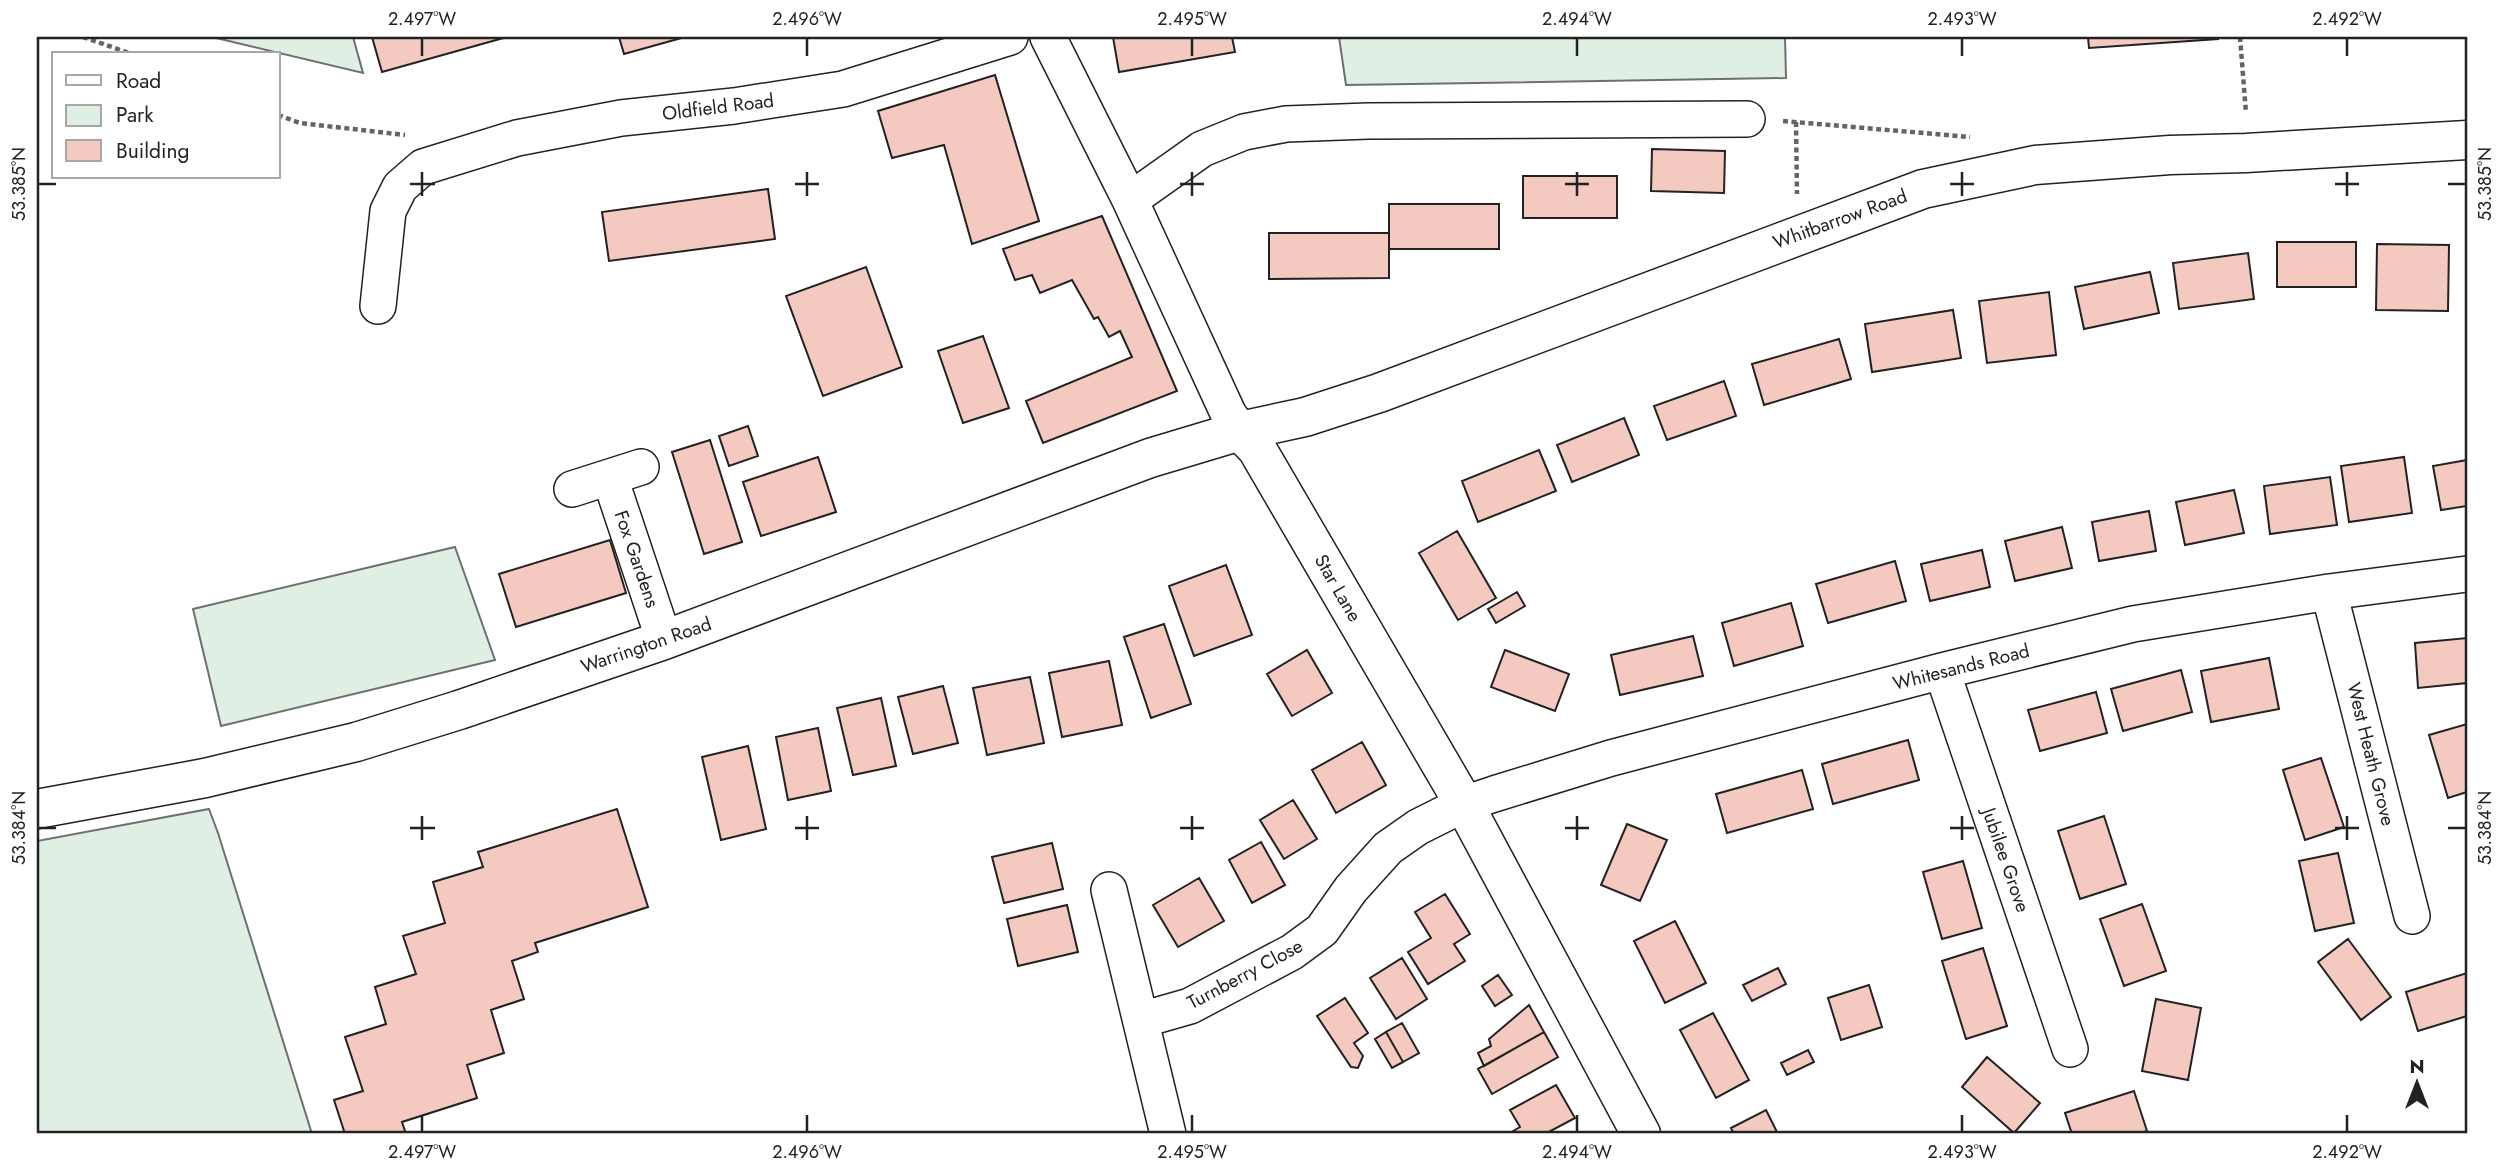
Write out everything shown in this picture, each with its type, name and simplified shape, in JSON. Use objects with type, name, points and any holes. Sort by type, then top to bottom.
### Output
[{"type":"street","name":"Oldfield Road","points":[[420,152],[517,138],[621,118],[734,106],[843,89],[1010,37]]},
{"type":"street","name":"Star Lane","points":[[1048,37],[1130,200],[1228,413],[1257,449],[1464,804],[1641,1134]]},
{"type":"street","points":[[1130,200],[1202,149],[1244,132],[1286,124],[1747,118]]},
{"type":"street","name":"Whitbarrow Road","points":[[1240,431],[1305,417],[1379,393],[1797,234],[1923,189],[2035,165],[2170,155],[2467,140]]},
{"type":"street","points":[[378,306],[388,211],[420,152]]},
{"type":"street","name":"Warrington Road","points":[[37,809],[205,778],[356,742],[459,710],[664,640],[1150,458],[1240,431]]},
{"type":"street","name":"Fox Gardens","points":[[572,489],[625,473],[664,640]]},
{"type":"street","name":"Whitesands Road","points":[[1464,804],[1611,758],[2133,624],[2329,592],[2467,574]]},
{"type":"street","name":"West Heath Grove","points":[[2329,592],[2412,916]]},
{"type":"street","name":"Jubilee Grove","points":[[1942,671],[2070,1049]]},
{"type":"street","name":"Turnberry Close","points":[[1140,1020],[1190,1006],[1292,952],[1322,930],[1351,888],[1388,848],[1418,827],[1464,804]]},
{"type":"street","points":[[1109,890],[1168,1134]]},
{"type":"path","points":[[83,37],[126,52]]},
{"type":"path","points":[[2240,37],[2246,153]]},
{"type":"path","points":[[280,116],[299,123],[376,133],[420,152]]},
{"type":"path","points":[[1747,118],[1976,138]]},
{"type":"path","points":[[1796,122],[1797,234]]},
{"type":"green space","points":[[212,37],[353,37],[363,73],[280,52]]},
{"type":"green space","points":[[1339,37],[1785,37],[1786,78],[1346,85]]},
{"type":"green space","points":[[455,547],[495,660],[221,726],[193,609]]},
{"type":"green space","points":[[209,809],[312,1134],[37,1134],[37,841]]},
{"type":"building","points":[[372,37],[507,37],[382,72]]},
{"type":"building","points":[[619,37],[685,37],[624,54]]},
{"type":"building","points":[[1113,37],[1232,37],[1235,52],[1119,72]]},
{"type":"building","points":[[2088,37],[2218,37],[2218,39],[2089,48]]},
{"type":"building","points":[[995,75],[1039,221],[972,244],[944,145],[892,158],[878,111]]},
{"type":"building","points":[[1652,149],[1725,151],[1724,193],[1651,191]]},
{"type":"building","points":[[1523,176],[1617,176],[1617,218],[1523,218]]},
{"type":"building","points":[[768,189],[775,239],[609,261],[602,212]]},
{"type":"building","points":[[1389,204],[1499,204],[1499,249],[1389,249]]},
{"type":"building","points":[[1102,216],[1177,391],[1043,443],[1026,401],[1132,357],[1120,331],[1109,337],[1098,317],[1094,319],[1072,280],[1040,293],[1032,275],[1015,280],[1003,249]]},
{"type":"building","points":[[1269,233],[1389,233],[1389,278],[1269,279]]},
{"type":"building","points":[[2277,242],[2356,242],[2356,287],[2277,287]]},
{"type":"building","points":[[2377,244],[2449,245],[2448,311],[2376,310]]},
{"type":"building","points":[[2248,253],[2254,299],[2179,309],[2173,263]]},
{"type":"building","points":[[866,267],[902,367],[823,396],[786,296]]},
{"type":"building","points":[[2150,272],[2159,313],[2084,329],[2075,287]]},
{"type":"building","points":[[2049,292],[2056,355],[1987,363],[1979,301]]},
{"type":"building","points":[[1953,310],[1961,358],[1872,372],[1865,324]]},
{"type":"building","points":[[983,336],[1009,408],[963,423],[938,351]]},
{"type":"building","points":[[1839,339],[1851,379],[1764,405],[1752,364]]},
{"type":"building","points":[[1724,381],[1736,416],[1667,440],[1654,406]]},
{"type":"building","points":[[1624,418],[1639,455],[1572,482],[1557,445]]},
{"type":"building","points":[[748,426],[758,456],[729,466],[719,436]]},
{"type":"building","points":[[710,440],[742,542],[704,554],[672,452]]},
{"type":"building","points":[[1539,450],[1556,491],[1478,522],[1462,481]]},
{"type":"building","points":[[818,457],[836,512],[761,536],[743,482]]},
{"type":"building","points":[[2404,457],[2412,513],[2349,522],[2341,466]]},
{"type":"building","points":[[2467,460],[2467,506],[2441,510],[2433,466]]},
{"type":"building","points":[[2330,477],[2337,525],[2270,534],[2264,486]]},
{"type":"building","points":[[2234,490],[2244,533],[2185,545],[2176,502]]},
{"type":"building","points":[[2149,511],[2156,551],[2099,561],[2092,522]]},
{"type":"building","points":[[2062,527],[2072,568],[2015,581],[2005,541]]},
{"type":"building","points":[[1457,531],[1496,598],[1458,620],[1419,553]]},
{"type":"building","points":[[610,540],[626,593],[516,627],[499,574]]},
{"type":"building","points":[[1982,550],[1990,587],[1930,601],[1921,564]]},
{"type":"building","points":[[1895,561],[1906,601],[1828,623],[1816,584]]},
{"type":"building","points":[[1226,565],[1252,635],[1194,656],[1169,586]]},
{"type":"building","points":[[1517,592],[1525,606],[1496,623],[1488,609]]},
{"type":"building","points":[[1791,603],[1803,646],[1734,666],[1722,623]]},
{"type":"building","points":[[1164,624],[1191,704],[1151,718],[1124,637]]},
{"type":"building","points":[[1693,636],[1703,676],[1620,695],[1611,655]]},
{"type":"building","points":[[2467,638],[2467,683],[2418,688],[2415,643]]},
{"type":"building","points":[[1307,650],[1332,693],[1292,716],[1267,674]]},
{"type":"building","points":[[1505,650],[1569,674],[1555,711],[1491,687]]},
{"type":"building","points":[[2269,658],[2279,709],[2211,722],[2201,671]]},
{"type":"building","points":[[1109,661],[1122,725],[1062,737],[1049,673]]},
{"type":"building","points":[[2181,670],[2192,712],[2123,731],[2111,689]]},
{"type":"building","points":[[1030,677],[1044,743],[987,755],[973,688]]},
{"type":"building","points":[[943,686],[958,743],[913,754],[898,697]]},
{"type":"building","points":[[2096,692],[2107,733],[2040,751],[2028,710]]},
{"type":"building","points":[[881,698],[896,766],[853,775],[837,708]]},
{"type":"building","points":[[2467,724],[2467,792],[2448,798],[2429,735]]},
{"type":"building","points":[[818,728],[831,791],[788,800],[776,737]]},
{"type":"building","points":[[1908,740],[1919,780],[1833,804],[1822,764]]},
{"type":"building","points":[[1362,742],[1386,785],[1336,813],[1312,770]]},
{"type":"building","points":[[748,746],[766,829],[721,840],[702,757]]},
{"type":"building","points":[[2321,758],[2344,827],[2305,840],[2283,770]]},
{"type":"building","points":[[1802,770],[1813,809],[1727,833],[1716,794]]},
{"type":"building","points":[[1293,800],[1317,839],[1284,859],[1260,820]]},
{"type":"building","points":[[617,809],[648,907],[535,943],[538,952],[512,961],[524,999],[491,1010],[504,1053],[467,1065],[477,1098],[402,1122],[406,1134],[345,1134],[334,1100],[363,1091],[345,1037],[386,1024],[375,987],[416,974],[403,936],[445,923],[433,882],[483,867],[478,852]]},
{"type":"building","points":[[2104,816],[2126,884],[2080,899],[2058,831]]},
{"type":"building","points":[[1627,824],[1667,840],[1640,901],[1601,885]]},
{"type":"building","points":[[1261,842],[1285,885],[1252,903],[1229,860]]},
{"type":"building","points":[[1052,843],[1063,889],[1004,903],[992,857]]},
{"type":"building","points":[[2338,853],[2354,923],[2315,931],[2299,861]]},
{"type":"building","points":[[1963,861],[1982,928],[1942,939],[1923,872]]},
{"type":"building","points":[[1199,878],[1224,921],[1178,947],[1153,905]]},
{"type":"building","points":[[1445,894],[1470,934],[1454,944],[1465,961],[1428,984],[1408,952],[1431,938],[1415,912]]},
{"type":"building","points":[[2142,904],[2166,971],[2124,986],[2100,919]]},
{"type":"building","points":[[1067,905],[1078,952],[1018,966],[1007,919]]},
{"type":"building","points":[[1675,921],[1706,983],[1665,1003],[1634,941]]},
{"type":"building","points":[[2348,939],[2391,997],[2361,1020],[2318,962]]},
{"type":"building","points":[[1983,948],[2007,1026],[1966,1039],[1942,961]]},
{"type":"building","points":[[1402,958],[1427,999],[1396,1019],[1370,978]]},
{"type":"building","points":[[1778,968],[1786,984],[1752,1001],[1743,985]]},
{"type":"building","points":[[2467,973],[2467,1016],[2418,1031],[2406,992]]},
{"type":"building","points":[[1498,975],[1512,995],[1495,1006],[1482,986]]},
{"type":"building","points":[[1869,985],[1882,1027],[1841,1040],[1828,998]]},
{"type":"building","points":[[1345,998],[1368,1033],[1354,1043],[1363,1056],[1358,1068],[1351,1067],[1317,1016]]},
{"type":"building","points":[[2156,999],[2201,1008],[2188,1080],[2142,1071]]},
{"type":"building","points":[[1529,1005],[1544,1032],[1484,1066],[1478,1053],[1491,1046],[1489,1039]]},
{"type":"building","points":[[1713,1013],[1749,1080],[1716,1098],[1680,1030]]},
{"type":"building","points":[[1402,1023],[1419,1053],[1403,1062],[1386,1032]]},
{"type":"building","points":[[1386,1032],[1403,1062],[1392,1068],[1375,1039]]},
{"type":"building","points":[[1544,1032],[1558,1057],[1492,1094],[1478,1069]]},
{"type":"building","points":[[1808,1050],[1814,1062],[1787,1075],[1781,1063]]},
{"type":"building","points":[[1987,1057],[2040,1103],[2014,1133],[1962,1087]]},
{"type":"building","points":[[1556,1085],[1575,1118],[1545,1134],[1508,1134],[1520,1127],[1510,1110]]},
{"type":"building","points":[[2134,1091],[2147,1131],[2138,1134],[2072,1134],[2065,1113]]},
{"type":"building","points":[[1766,1110],[1778,1134],[1734,1134],[1731,1128]]}]
